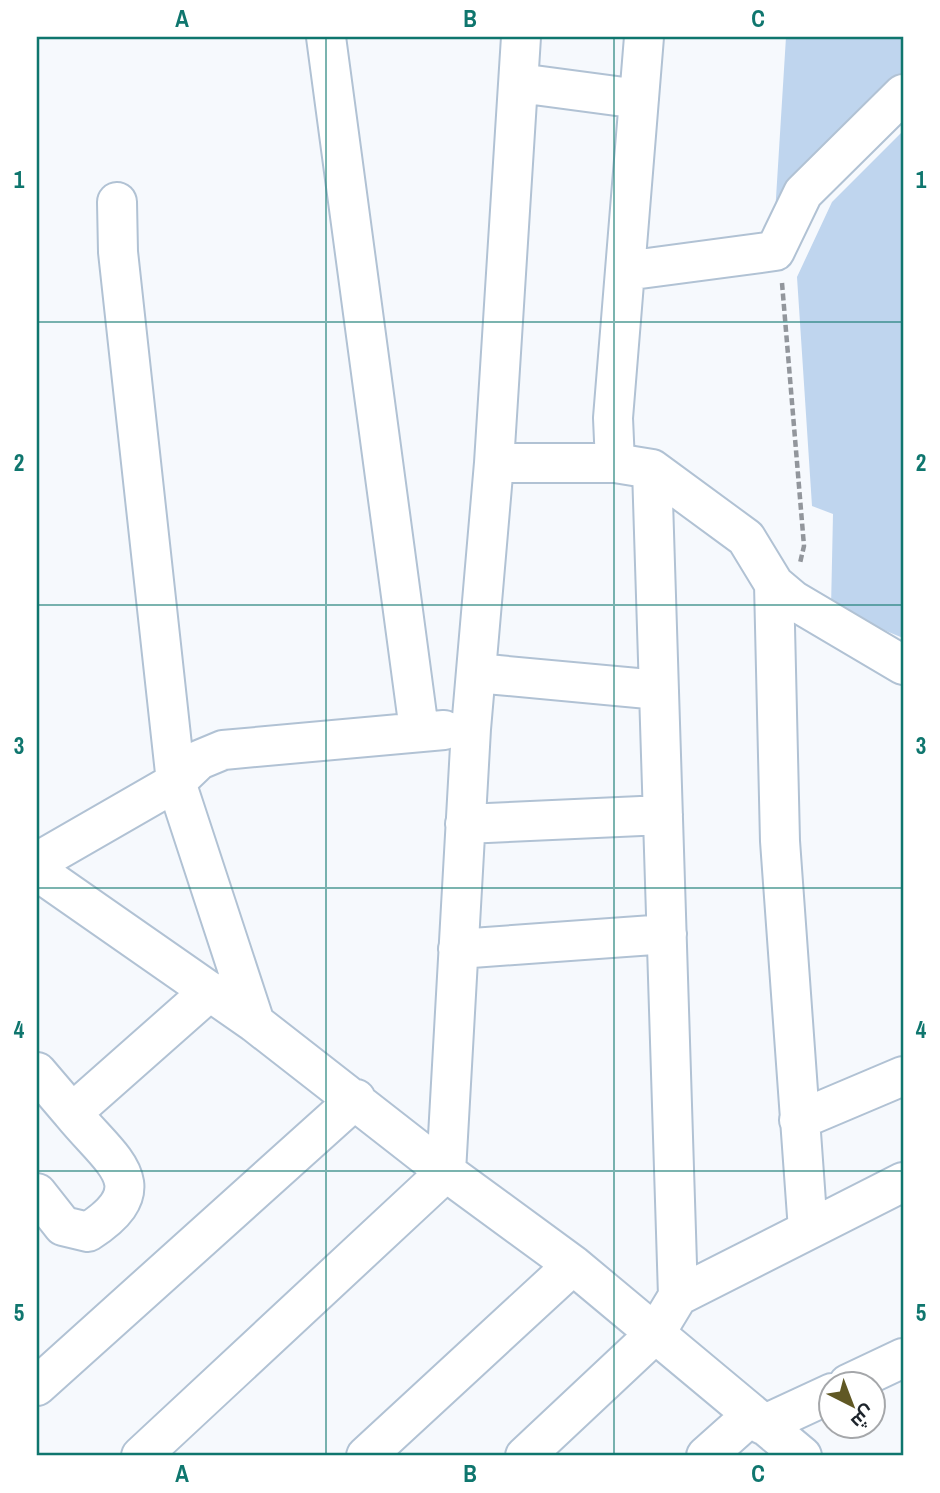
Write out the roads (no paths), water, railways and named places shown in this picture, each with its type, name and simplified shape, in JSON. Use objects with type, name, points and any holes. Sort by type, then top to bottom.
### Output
[{"type":"street","points":[[326,37],[419,730]]},
{"type":"street","points":[[141,1456],[446,1171],[471,729],[494,463],[521,37]]},
{"type":"street","points":[[615,463],[613,418],[644,37]]},
{"type":"street","points":[[519,83],[639,99]]},
{"type":"street","points":[[625,271],[775,251],[803,193],[903,94]]},
{"type":"street","points":[[117,202],[118,252],[176,782],[255,1023]]},
{"type":"street","points":[[494,463],[615,463],[652,469],[746,538],[783,592],[903,663]]},
{"type":"street","points":[[652,469],[678,1296]]},
{"type":"street","points":[[783,592],[780,841],[808,1230]]},
{"type":"street","points":[[476,673],[660,690]]},
{"type":"street","points":[[37,862],[176,782],[199,760],[223,750],[419,730],[471,729]]},
{"type":"street","points":[[465,824],[663,815]]},
{"type":"street","points":[[37,871],[255,1023],[356,1099],[446,1171],[573,1265],[802,1456]]},
{"type":"street","points":[[458,948],[667,934]]},
{"type":"street","points":[[72,1112],[210,991]]},
{"type":"street","points":[[37,1072],[126,1179],[126,1197],[107,1220],[88,1233],[63,1226],[37,1193]]},
{"type":"street","points":[[799,1120],[903,1076]]},
{"type":"street","points":[[37,1385],[356,1099]]},
{"type":"street","points":[[525,1456],[655,1334],[678,1296],[903,1182]]},
{"type":"street","points":[[366,1456],[573,1265]]},
{"type":"street","points":[[878,1370],[903,1358]]},
{"type":"street","points":[[706,1456],[757,1420],[818,1398]]}]
